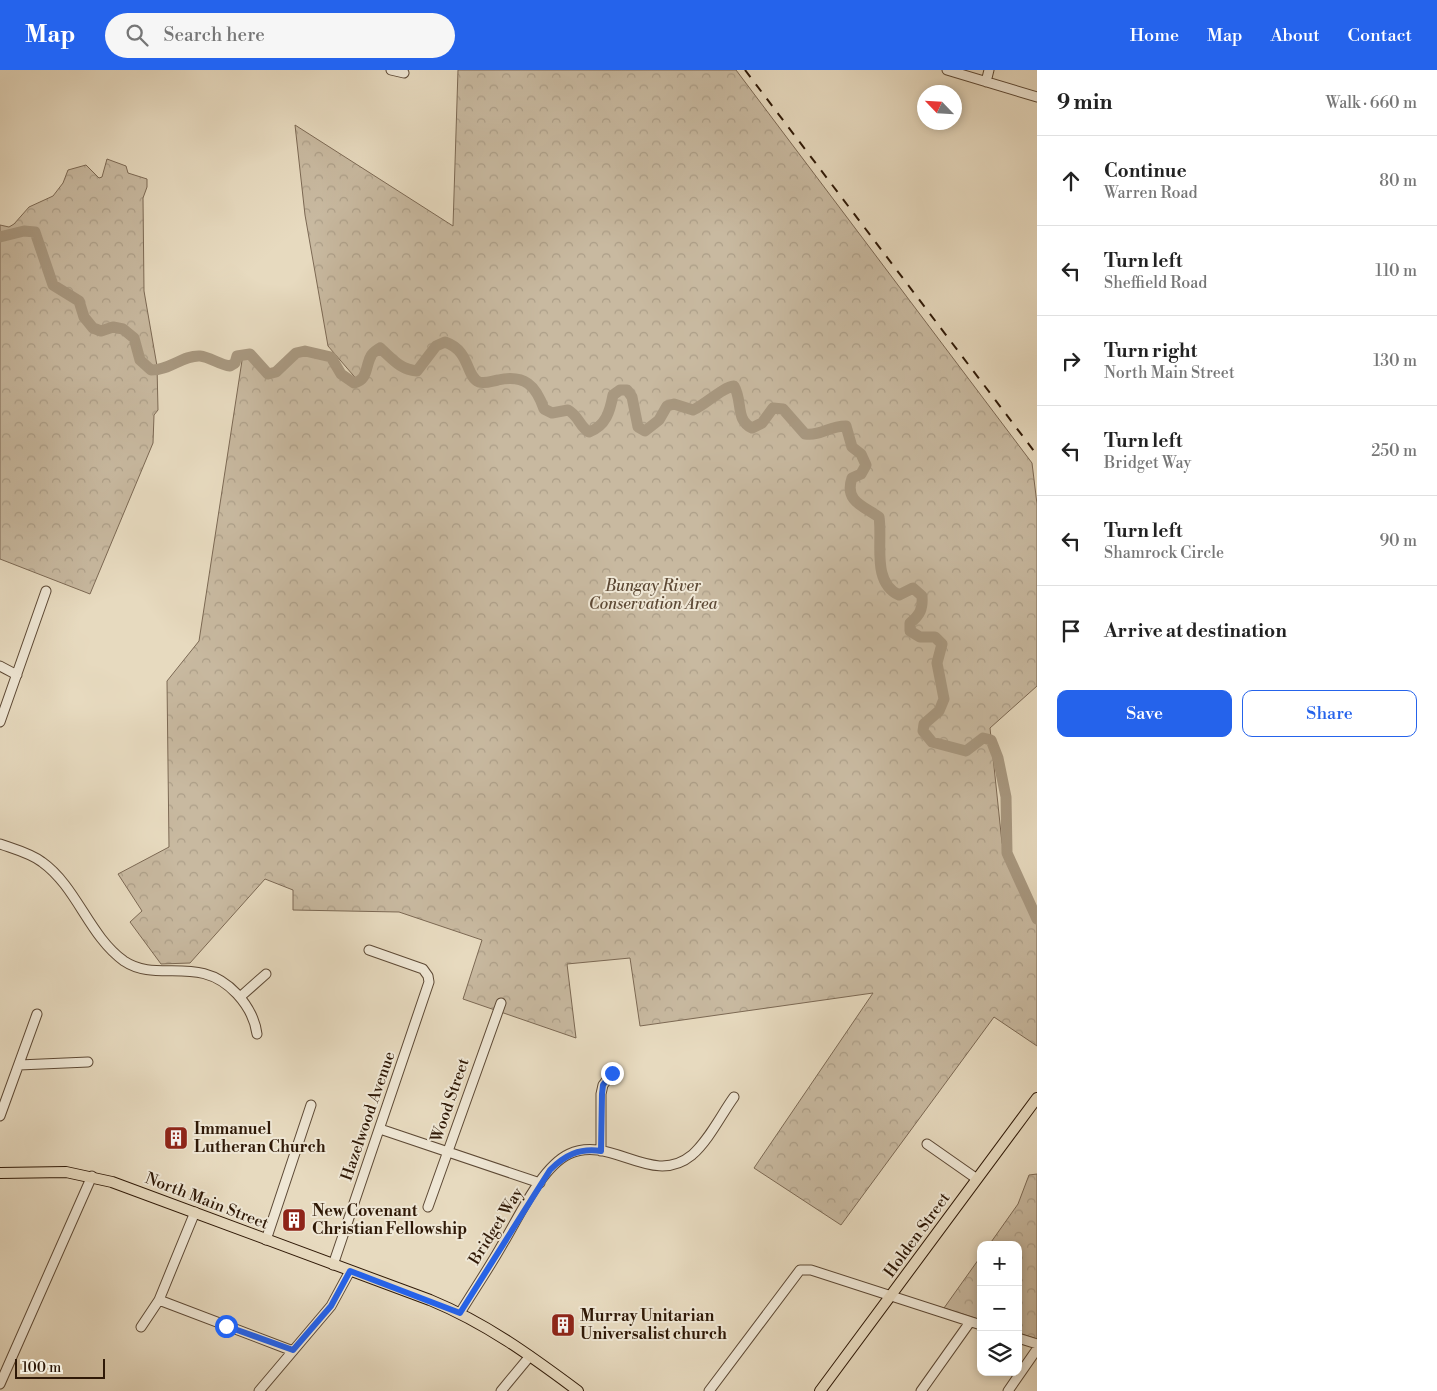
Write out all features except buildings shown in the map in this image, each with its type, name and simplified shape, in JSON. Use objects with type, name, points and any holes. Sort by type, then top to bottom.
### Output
[{"type":"main road","name":"Holden Street","points":[[820,1391],[1037,1098]]},
{"type":"main road","name":"North Main Street","points":[[0,1173],[57,1172],[92,1176],[195,1212],[460,1313],[501,1335],[578,1391]]},
{"type":"street","points":[[391,70],[404,72]]},
{"type":"street","points":[[948,70],[1037,97]]},
{"type":"street","points":[[986,82],[989,70]]},
{"type":"street","points":[[0,722],[46,591]]},
{"type":"street","points":[[0,666],[16,675]]},
{"type":"street","points":[[0,844],[34,857],[58,876],[101,936],[125,962],[140,967],[192,970],[211,975],[229,985],[240,997],[255,1021],[258,1034]]},
{"type":"street","name":"Hazelwood Avenue","points":[[333,1265],[428,985],[428,976],[419,966],[369,950]]},
{"type":"street","points":[[240,997],[266,974]]},
{"type":"street","name":"Wood Street","points":[[428,1208],[500,1003]]},
{"type":"street","points":[[0,1116],[37,1014]]},
{"type":"street","points":[[19,1065],[88,1062]]},
{"type":"street","points":[[601,1151],[603,1085],[612,1073]]},
{"type":"street","name":"Bridget Way","points":[[460,1313],[540,1184],[550,1170],[569,1154],[580,1150],[601,1151],[652,1166],[677,1164],[694,1153],[734,1097]]},
{"type":"street","points":[[266,1240],[311,1105]]},
{"type":"street","points":[[380,1129],[540,1184]]},
{"type":"street","points":[[927,1144],[977,1179]]},
{"type":"street","points":[[0,1384],[92,1176]]},
{"type":"street","points":[[141,1327],[159,1300],[195,1212]]},
{"type":"street","points":[[710,1391],[800,1270],[811,1270],[977,1324]]},
{"type":"street","points":[[259,1391],[331,1306],[350,1271]]},
{"type":"street","points":[[159,1300],[293,1350]]},
{"type":"street","points":[[922,1391],[970,1322]]},
{"type":"street","points":[[1022,1339],[1037,1344]]},
{"type":"street","points":[[1008,1391],[1037,1349]]},
{"type":"street","points":[[501,1391],[530,1356]]},
{"type":"green space","name":"Bungay River Conservation Area","points":[[458,70],[736,70],[1032,463],[1037,504],[1037,686],[990,728],[1002,843],[1037,919],[1037,1046],[994,1017],[841,1225],[754,1168],[873,993],[640,1026],[630,958],[567,964],[576,1038],[463,999],[482,940],[399,912],[293,910],[293,890],[265,879],[190,963],[161,964],[130,922],[142,911],[118,874],[169,847],[167,681],[199,641],[243,354],[254,358],[268,374],[276,372],[296,353],[305,351],[331,357],[341,374],[354,383],[359,382],[328,346],[305,215],[295,125],[453,226]]},
{"type":"green space","points":[[107,159],[126,166],[128,173],[147,179],[147,187],[143,198],[144,291],[157,366],[158,410],[154,415],[153,443],[90,594],[0,559],[0,225],[9,227],[29,207],[53,196],[63,183],[68,170],[86,165],[99,178],[102,177]]},
{"type":"green space","points":[[1037,1174],[1037,1339],[1022,1334],[1022,1241],[992,1241],[1018,1204],[1029,1175]]},
{"type":"green space","points":[[977,1262],[977,1319],[944,1308]]},
{"type":"waterway","points":[[0,237],[24,231],[35,232],[53,285],[79,301],[84,317],[93,328],[101,331],[113,327],[123,329],[134,338],[140,360],[151,370],[164,368],[194,356],[208,358],[230,366],[235,363],[237,356],[250,354],[268,374],[276,372],[296,353],[305,351],[331,357],[341,374],[354,383],[362,379],[369,360],[380,348],[401,366],[417,371],[436,346],[445,342],[459,351],[471,374],[479,382],[486,383],[507,379],[522,380],[533,388],[544,409],[552,413],[568,410],[575,415],[589,432],[600,426],[603,422],[609,412],[613,395],[620,390],[627,390],[632,397],[638,427],[645,431],[659,420],[667,406],[674,404],[693,410],[725,389],[734,386],[743,420],[752,428],[762,423],[773,408],[783,409],[805,434],[816,434],[840,426],[846,426],[852,447],[861,454],[866,465],[861,474],[852,478],[851,492],[856,502],[879,517],[881,571],[885,581],[890,589],[899,595],[913,588],[922,596],[921,608],[910,623],[910,631],[920,637],[935,637],[942,644],[937,663],[944,699],[939,711],[924,724],[923,731],[932,742],[966,751],[983,738],[991,740],[998,758],[1006,797],[1007,853],[1037,919]]},
{"type":"railway","points":[[745,70],[1037,455]]},
{"type":"place","name":"Immanuel Lutheran Church","points":[[176,1138]]},
{"type":"place","name":"New Covenant Christian Fellowship","points":[[294,1220]]},
{"type":"place","name":"Murray Unitarian Universalist church","points":[[563,1325]]},
{"type":"route","points":[[226,1326],[293,1350],[331,1306],[350,1271],[460,1313],[550,1170],[569,1154],[580,1150],[601,1151],[603,1085],[612,1073]]}]
